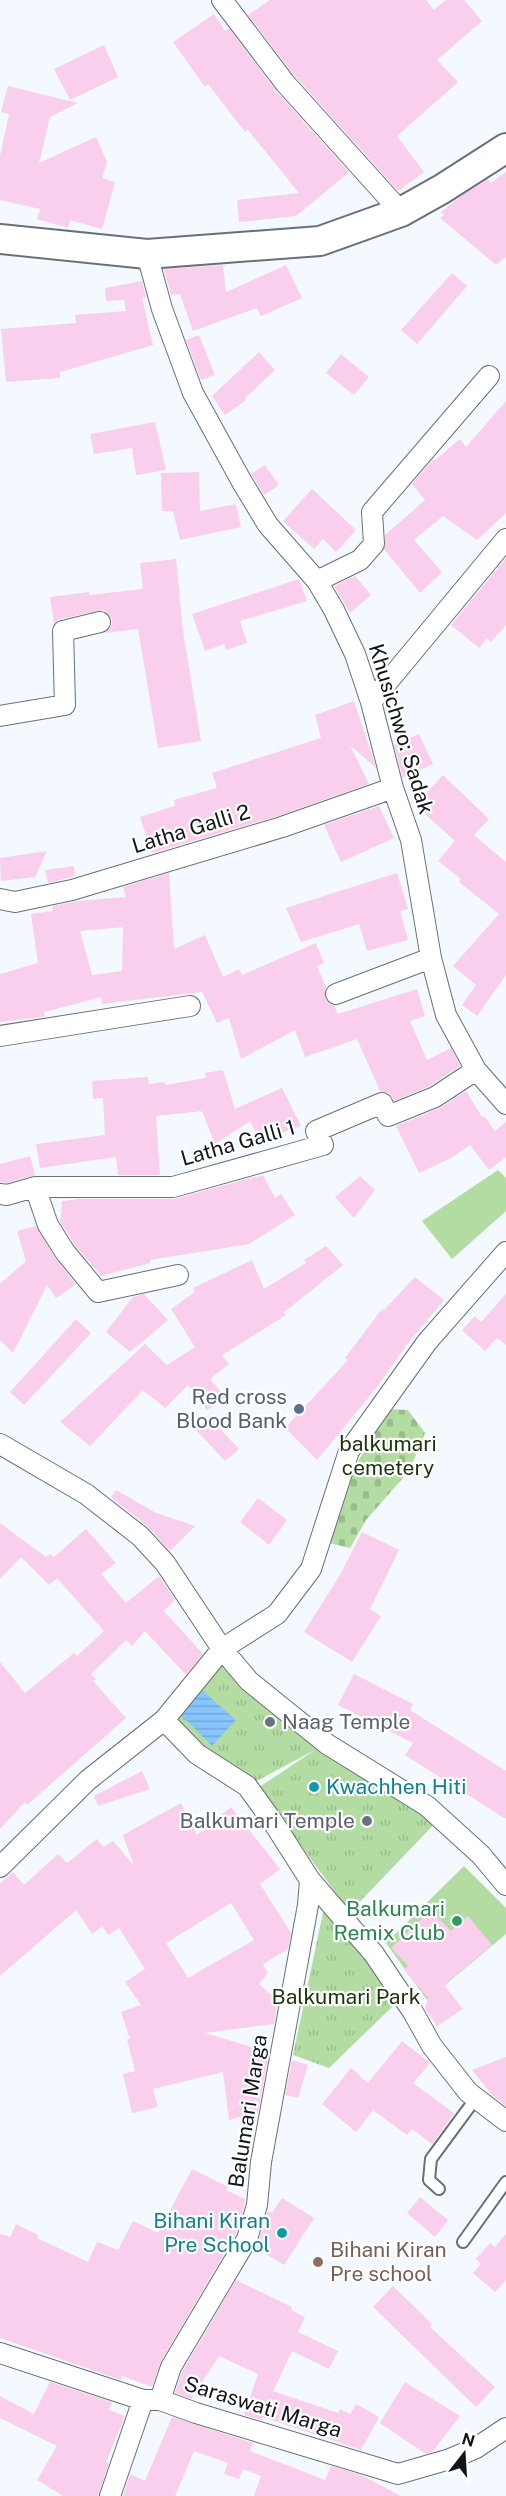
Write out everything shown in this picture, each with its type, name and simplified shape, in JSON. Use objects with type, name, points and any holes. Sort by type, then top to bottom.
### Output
[{"type":"main road","points":[[0,239],[147,254],[320,241],[401,212],[442,189],[506,147]]},
{"type":"street","points":[[222,0],[285,83],[401,212]]},
{"type":"street","name":"Khusichwo: Sadak","points":[[147,254],[162,309],[193,393],[268,525],[317,581],[356,654],[393,788],[411,840],[431,958],[446,1015],[476,1070],[506,1104]]},
{"type":"street","points":[[317,581],[360,560],[374,544],[372,512],[489,376]]},
{"type":"street","points":[[371,702],[506,538]]},
{"type":"street","points":[[0,716],[65,705],[63,632],[100,622]]},
{"type":"street","name":"Latha Galli 2","points":[[0,898],[15,902],[72,890],[282,827],[393,788]]},
{"type":"street","points":[[336,994],[431,958]]},
{"type":"street","points":[[0,1036],[190,1006]]},
{"type":"street","name":"Latha Galli 1","points":[[0,1194],[7,1195],[35,1187],[173,1186],[323,1145],[316,1131],[382,1103],[388,1116],[435,1097],[476,1070]]},
{"type":"street","points":[[35,1187],[54,1234],[93,1297],[178,1275]]},
{"type":"street","points":[[0,1867],[9,1848],[88,1780],[164,1720],[222,1649],[277,1614],[311,1569],[349,1451],[427,1342],[506,1252]]},
{"type":"street","points":[[0,1444],[86,1494],[140,1536],[165,1563],[222,1649],[249,1681],[327,1744],[427,1806],[481,1855],[506,1885]]},
{"type":"street","points":[[164,1720],[197,1754],[247,1786],[310,1880],[374,1953],[413,2012],[432,2046],[468,2092],[506,2121]]},
{"type":"street","name":"Balumari Marga","points":[[110,2496],[152,2400],[247,2239],[257,2205],[261,2162],[308,1905],[310,1880]]},
{"type":"street","name":"Saraswati Marga","points":[[0,2354],[398,2474],[450,2459],[476,2448],[506,2428]]},
{"type":"lane","points":[[440,2189],[429,2180],[431,2158],[476,2098]]},
{"type":"lane","points":[[463,2242],[506,2182]]},
{"type":"green space","points":[[498,1170],[506,1178],[506,1211],[452,1259],[422,1221]]},
{"type":"green space","name":"balkumari cemetery","points":[[389,1409],[408,1410],[425,1433],[409,1471],[366,1520],[350,1548],[329,1543],[341,1498],[357,1463]]},
{"type":"green space","points":[[219,1653],[327,1743],[442,1816],[350,1912],[258,1788],[315,1750],[247,1786],[165,1722]]},
{"type":"green space","name":"Balkumari Remix Club","points":[[464,1866],[506,1908],[506,1934],[427,2000],[386,1943]]},
{"type":"green space","name":"Balkumari Park","points":[[324,1908],[364,1953],[386,1991],[392,2007],[329,2068],[293,2055]]},
{"type":"water","points":[[203,1691],[236,1720],[212,1746],[180,1714]]},
{"type":"building","points":[[270,0],[426,0],[434,10],[446,0],[464,0],[482,21],[437,60],[458,82],[397,136],[424,172],[398,191],[294,75],[248,15]]},
{"type":"building","points":[[214,14],[225,31],[229,28],[276,91],[349,172],[296,216],[239,222],[237,200],[299,193],[248,130],[245,132],[208,84],[205,87],[173,42]]},
{"type":"building","points":[[104,45],[118,77],[70,100],[54,69]]},
{"type":"building","points":[[8,86],[78,103],[50,117],[39,163],[96,137],[107,162],[102,178],[115,182],[102,229],[70,220],[68,228],[37,219],[40,209],[0,200],[0,156],[9,114],[1,112]]},
{"type":"building","points":[[506,172],[506,257],[496,265],[440,218],[444,215],[441,212],[464,194],[488,179],[491,183]]},
{"type":"building","points":[[223,265],[226,292],[286,265],[302,298],[261,316],[257,308],[193,331],[180,294],[171,295],[164,269]]},
{"type":"building","points":[[452,273],[467,286],[417,344],[401,330]]},
{"type":"building","points":[[142,281],[146,297],[142,298],[153,345],[60,372],[60,378],[6,382],[1,329],[76,323],[75,315],[126,311],[124,300],[106,301],[105,288]]},
{"type":"building","points":[[199,335],[215,375],[201,380],[186,340]]},
{"type":"building","points":[[259,352],[275,370],[245,398],[246,400],[225,415],[212,396]]},
{"type":"building","points":[[341,354],[369,377],[354,395],[326,373]]},
{"type":"building","points":[[506,401],[506,513],[477,540],[443,516],[414,540],[442,572],[420,593],[384,549],[385,535],[425,500],[412,484],[433,459],[434,461],[460,439],[466,447]]},
{"type":"building","points":[[155,422],[166,470],[136,475],[132,448],[94,454],[90,434]]},
{"type":"building","points":[[265,465],[279,485],[264,495],[251,474]]},
{"type":"building","points":[[199,472],[200,511],[236,504],[241,527],[180,540],[173,511],[162,511],[161,473]]},
{"type":"building","points":[[312,489],[356,530],[336,552],[323,539],[314,549],[283,521]]},
{"type":"building","points":[[506,558],[506,625],[491,642],[487,638],[479,648],[451,625]]},
{"type":"building","points":[[176,559],[183,631],[201,741],[158,748],[138,629],[104,633],[111,626],[112,620],[103,610],[60,619],[54,624],[50,597],[143,589],[140,563]]},
{"type":"building","points":[[355,576],[371,595],[350,613],[334,586]]},
{"type":"building","points":[[299,579],[307,601],[240,621],[247,643],[226,650],[224,644],[205,651],[192,614]]},
{"type":"building","points":[[354,701],[376,768],[350,745],[369,784],[278,816],[152,853],[140,817],[175,806],[174,800],[217,788],[212,773],[321,738],[315,715]]},
{"type":"building","points":[[419,734],[433,764],[403,778],[394,745]]},
{"type":"building","points":[[443,775],[489,819],[474,835],[506,862],[506,975],[477,1016],[462,1005],[476,985],[453,966],[499,914],[459,882],[461,879],[438,861],[455,841],[415,805]]},
{"type":"building","points":[[379,806],[394,838],[341,862],[324,825]]},
{"type":"building","points":[[47,851],[35,877],[1,881],[0,858]]},
{"type":"building","points":[[74,866],[75,876],[48,883],[45,870]]},
{"type":"building","points":[[169,873],[174,949],[205,935],[223,977],[239,969],[242,975],[316,943],[324,963],[317,966],[326,987],[325,998],[334,1006],[338,1014],[417,989],[425,1016],[410,1021],[427,1060],[451,1048],[460,1066],[429,1086],[394,1101],[389,1093],[380,1091],[357,1039],[305,1057],[295,1030],[241,1059],[229,1018],[217,1023],[202,992],[102,1004],[101,997],[44,1012],[45,1016],[41,1017],[0,1022],[0,974],[38,963],[31,914],[53,911],[52,906],[78,901],[126,897],[123,887]],"holes":[[[123,927],[122,971],[92,975],[80,931]]]},
{"type":"building","points":[[397,873],[408,909],[400,911],[408,940],[367,951],[359,924],[301,942],[286,908]]},
{"type":"building","points":[[223,1070],[235,1109],[282,1088],[301,1126],[260,1141],[250,1121],[215,1144],[202,1111],[156,1116],[160,1175],[118,1175],[116,1157],[40,1168],[36,1144],[105,1135],[103,1098],[93,1099],[92,1081],[148,1077],[149,1084],[165,1082],[165,1085],[206,1078],[205,1073]]},
{"type":"building","points":[[466,1091],[482,1117],[484,1116],[495,1131],[506,1122],[506,1157],[489,1170],[470,1145],[451,1158],[419,1173],[396,1126],[440,1108]]},
{"type":"building","points":[[30,1156],[35,1175],[6,1183],[0,1182],[0,1164]]},
{"type":"building","points":[[263,1175],[275,1198],[281,1194],[295,1215],[249,1244],[150,1260],[150,1263],[101,1276],[75,1245],[59,1220],[61,1219],[62,1201],[173,1199]]},
{"type":"building","points":[[360,1176],[375,1190],[354,1218],[335,1197]]},
{"type":"building","points":[[36,1226],[55,1258],[76,1284],[56,1298],[47,1285],[13,1353],[0,1340],[0,1284],[26,1261],[17,1231]]},
{"type":"building","points":[[326,1246],[343,1265],[283,1313],[286,1315],[222,1355],[229,1364],[210,1379],[225,1397],[207,1410],[188,1385],[165,1408],[143,1390],[90,1446],[60,1422],[145,1344],[167,1365],[195,1347],[171,1309],[195,1292],[193,1288],[252,1260],[264,1289],[306,1263],[304,1260]]},
{"type":"building","points":[[415,1277],[444,1300],[317,1460],[285,1428],[348,1360],[345,1358],[382,1309],[384,1310]]},
{"type":"building","points":[[144,1294],[168,1320],[130,1352],[106,1332],[133,1297]]},
{"type":"building","points":[[506,1294],[506,1345],[497,1338],[485,1351],[462,1330],[475,1316],[481,1322]]},
{"type":"building","points":[[76,1319],[91,1333],[24,1405],[10,1392]]},
{"type":"building","points":[[208,1416],[239,1449],[225,1461],[196,1430]]},
{"type":"building","points":[[116,1490],[156,1513],[195,1526],[170,1551],[148,1527],[111,1497]]},
{"type":"building","points":[[258,1498],[287,1520],[269,1545],[240,1522]]},
{"type":"building","points":[[0,1523],[46,1557],[50,1554],[54,1557],[86,1529],[116,1563],[101,1574],[126,1603],[159,1576],[175,1600],[164,1611],[203,1654],[186,1675],[145,1631],[132,1646],[126,1640],[91,1674],[96,1679],[93,1681],[126,1718],[27,1805],[25,1802],[0,1829],[0,1662],[25,1693],[74,1653],[77,1656],[104,1631],[57,1578],[49,1585],[21,1557],[0,1579]]},
{"type":"building","points":[[362,1532],[399,1550],[370,1609],[381,1616],[352,1662],[304,1632],[340,1575]]},
{"type":"building","points":[[354,1674],[413,1704],[410,1710],[506,1771],[506,1819],[405,1755],[413,1743],[338,1705]]},
{"type":"building","points":[[142,1771],[150,1789],[98,1806],[94,1796]]},
{"type":"building","points":[[181,1803],[197,1835],[231,1807],[280,1869],[260,1884],[291,1933],[288,1949],[263,1964],[268,1973],[259,1984],[278,2001],[274,2024],[205,2033],[269,2052],[258,2112],[229,2120],[223,2072],[153,2089],[158,2107],[132,2113],[123,2074],[135,2071],[127,2039],[130,2039],[121,2012],[141,2005],[125,1982],[145,1969],[119,1928],[108,1935],[102,1926],[92,1934],[76,1910],[0,1976],[0,1884],[13,1872],[24,1885],[58,1854],[67,1863],[97,1839],[103,1847],[113,1841],[134,1866],[123,1835]],"holes":[[[231,1903],[254,1940],[188,1978],[166,1943]]]},
{"type":"building","points":[[431,1910],[451,1931],[468,1916],[492,1945],[444,1985],[463,2009],[437,2026],[425,2009],[428,1998],[404,1970],[408,1966],[391,1948]]},
{"type":"building","points":[[402,2041],[430,2063],[413,2083],[454,2113],[432,2144],[412,2129],[407,2135],[373,2110],[356,2132],[322,2104],[351,2068],[368,2083]]},
{"type":"building","points":[[506,2057],[506,2106],[492,2095],[472,2070]]},
{"type":"building","points":[[292,2060],[308,2065],[298,2098],[285,2095]]},
{"type":"building","points":[[192,2169],[228,2187],[226,2190],[245,2199],[245,2203],[236,2234],[161,2361],[152,2387],[122,2376],[121,2380],[0,2338],[0,2234],[10,2237],[16,2224],[38,2235],[37,2238],[88,2262],[97,2242],[118,2250],[133,2221],[158,2233]]},
{"type":"building","points":[[420,2197],[448,2220],[435,2237],[407,2213]]},
{"type":"building","name":"Bihani Kiran Pre School","points":[[282,2198],[314,2218],[284,2265],[256,2248],[268,2211],[272,2213]]},
{"type":"building","points":[[506,2234],[506,2280],[495,2292],[473,2273],[481,2264],[476,2259],[490,2243],[495,2247]]},
{"type":"building","points":[[236,2280],[292,2307],[291,2310],[305,2317],[298,2332],[338,2351],[329,2369],[292,2351],[273,2391],[338,2413],[340,2409],[350,2414],[356,2404],[379,2417],[361,2450],[263,2417],[262,2420],[244,2415],[258,2374],[219,2356],[191,2399],[175,2393],[182,2372]]},
{"type":"building","points":[[393,2286],[432,2324],[430,2327],[495,2387],[476,2407],[373,2307]]},
{"type":"building","points":[[50,2382],[112,2402],[109,2410],[125,2416],[106,2462],[109,2463],[98,2496],[63,2496],[37,2480],[57,2446],[0,2418],[0,2396],[34,2414]]},
{"type":"building","points":[[405,2382],[460,2416],[433,2451],[426,2454],[380,2423]]},
{"type":"building","points":[[172,2417],[253,2443],[250,2451],[325,2480],[331,2466],[361,2475],[401,2496],[254,2496],[261,2476],[243,2469],[239,2479],[224,2474],[228,2463],[194,2451],[175,2496],[123,2496],[130,2474],[145,2481]]},
{"type":"place","name":"Red cross Blood Bank","points":[[299,1409]]},
{"type":"place","name":"Naag Temple","points":[[270,1722]]},
{"type":"place","name":"Kwachhen Hiti","points":[[314,1787]]},
{"type":"place","name":"Balkumari Temple","points":[[367,1821]]},
{"type":"place","name":"Balkumari Remix Club","points":[[457,1921]]},
{"type":"place","name":"Bihani Kiran Pre School","points":[[282,2233]]},
{"type":"place","name":"Bihani Kiran Pre school","points":[[318,2262]]}]
